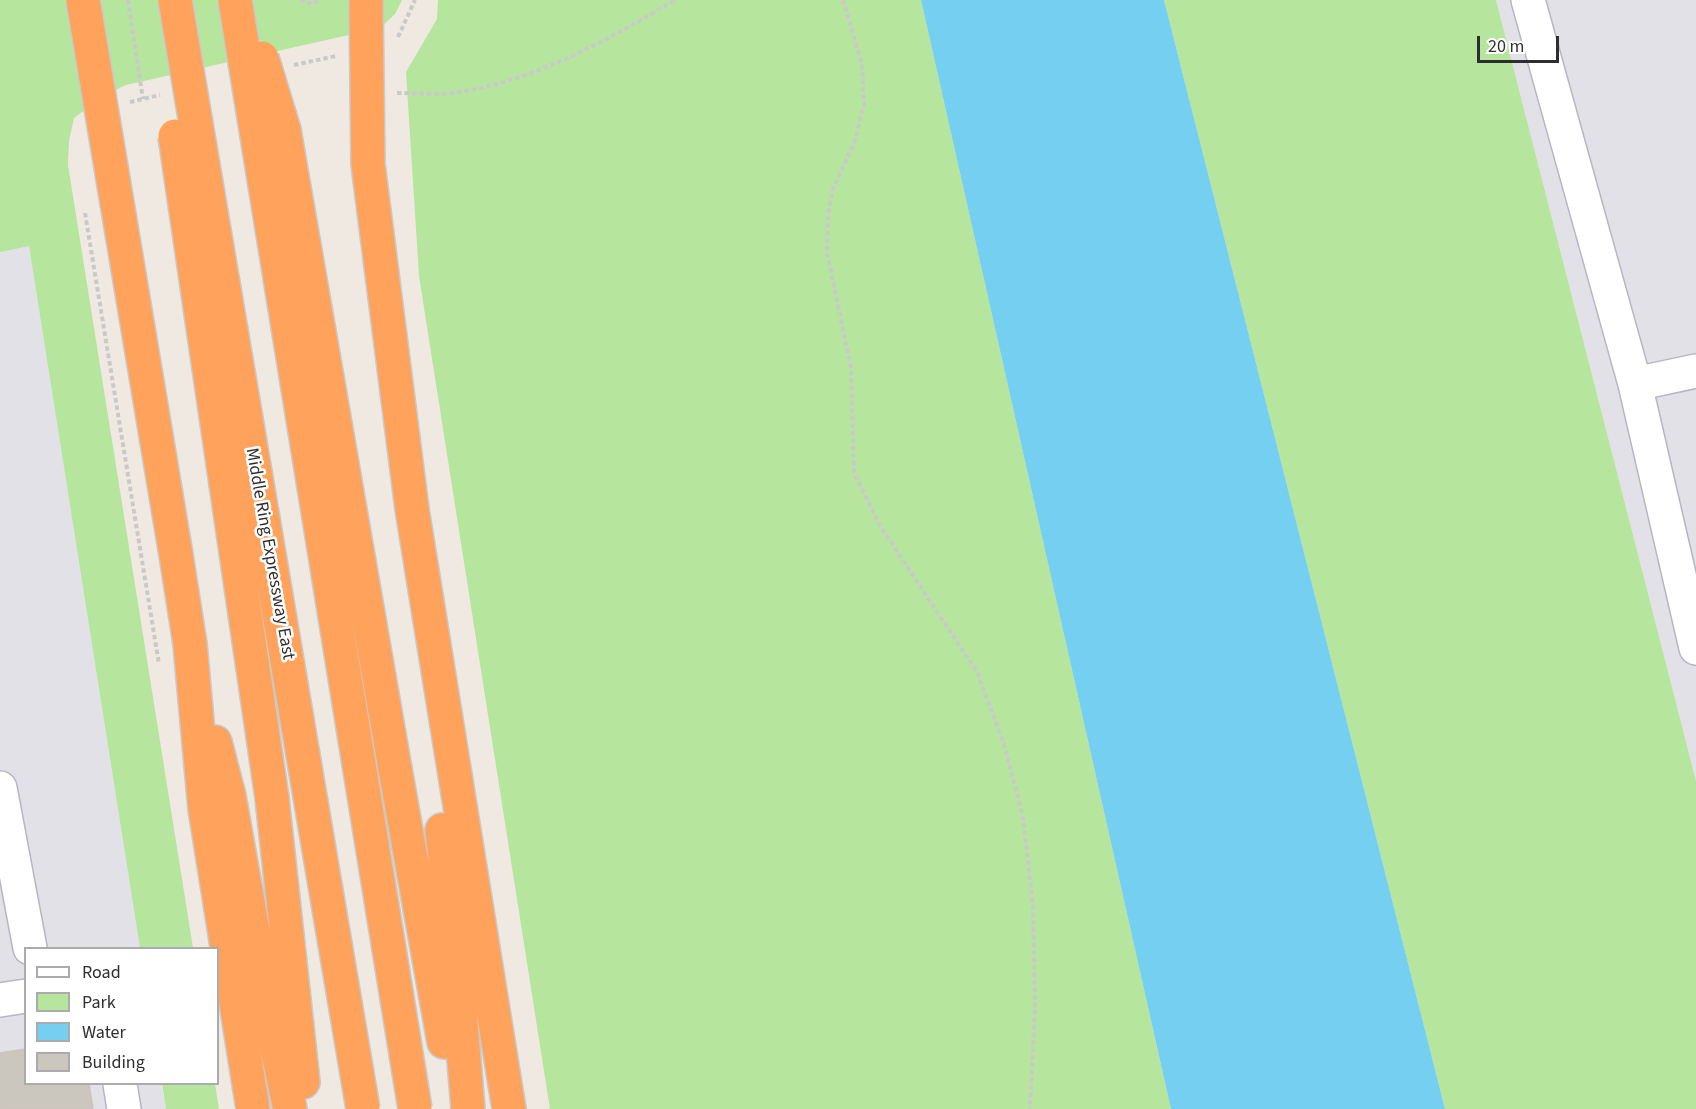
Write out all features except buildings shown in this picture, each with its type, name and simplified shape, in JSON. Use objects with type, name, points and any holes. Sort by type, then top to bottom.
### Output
[{"type":"highway","points":[[83,0],[190,645],[205,809],[253,1109]]},
{"type":"highway","points":[[160,0],[160,33],[272,798],[305,1109]]},
{"type":"highway","name":"Middle Ring Expressway East","points":[[175,0],[363,1109]]},
{"type":"highway","points":[[236,0],[415,1109]]},
{"type":"highway","points":[[244,0],[284,130],[456,1109]]},
{"type":"highway","points":[[366,0],[368,164],[412,509],[429,627],[509,1109]]},
{"type":"highway","points":[[429,627],[434,760],[456,962],[468,1109]]},
{"type":"highway","points":[[190,645],[229,796],[261,976],[291,1109]]},
{"type":"lane","points":[[1528,0],[1635,384],[1696,648]]},
{"type":"lane","points":[[1635,384],[1696,371]]},
{"type":"lane","points":[[0,788],[30,947]]},
{"type":"lane","points":[[0,1000],[24,996]]},
{"type":"lane","points":[[120,1085],[124,1109]]},
{"type":"path","points":[[128,0],[143,99]]},
{"type":"path","points":[[300,0],[312,4],[319,0]]},
{"type":"path","points":[[395,42],[415,0]]},
{"type":"path","points":[[394,93],[449,93],[469,90],[578,56],[675,0]]},
{"type":"path","points":[[843,0],[862,63],[864,105],[854,143],[833,189],[828,214],[827,252],[851,368],[854,472],[879,524],[977,672],[1004,744],[1023,817],[1033,907],[1035,1007],[1030,1109]]},
{"type":"shaded area","points":[[1496,0],[1696,0],[1696,781]]},
{"type":"shaded area","points":[[0,63],[140,947],[24,947],[24,1085],[161,1085],[166,1109],[0,1109]]},
{"type":"green space","points":[[0,0],[402,0],[395,14],[380,28],[126,85],[105,95],[74,118],[69,141],[68,165],[193,947],[140,947],[29,246],[0,252]]},
{"type":"green space","points":[[438,0],[921,0],[1171,1109],[550,1109],[419,276],[406,72],[437,19]]},
{"type":"green space","points":[[1164,0],[1496,0],[1696,781],[1696,1109],[1445,1109]]},
{"type":"green space","points":[[162,1085],[215,1085],[219,1109],[166,1109]]},
{"type":"water","points":[[921,0],[1164,0],[1445,1109],[1171,1109]]}]
